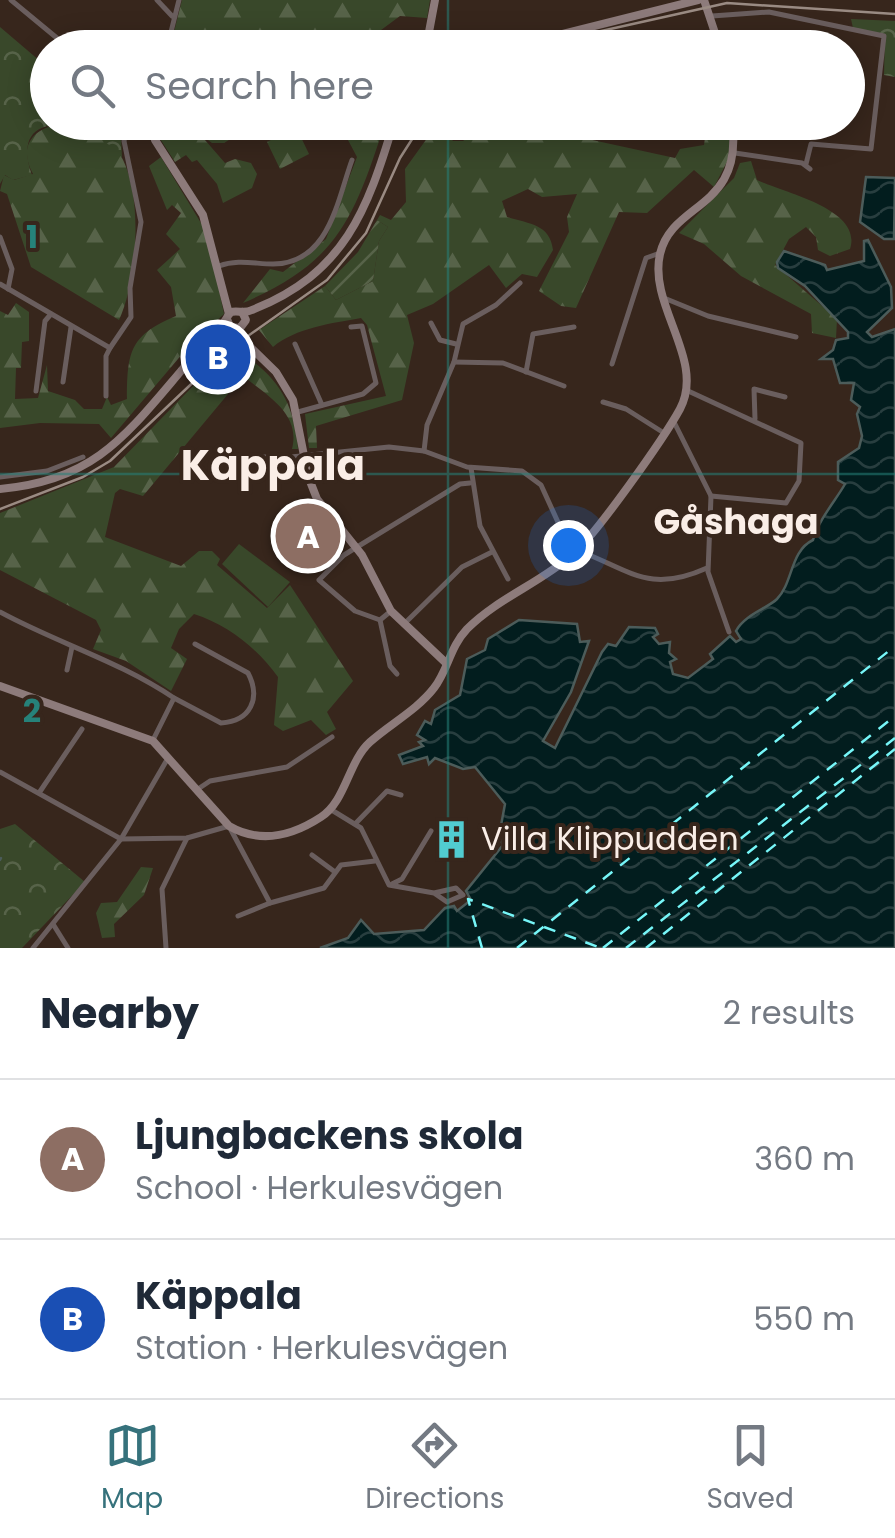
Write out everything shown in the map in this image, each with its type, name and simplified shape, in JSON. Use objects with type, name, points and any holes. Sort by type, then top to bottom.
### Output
[{"type":"street","points":[[11,0],[47,30]]},
{"type":"street","points":[[157,0],[173,19]]},
{"type":"street","points":[[171,30],[179,0]]},
{"type":"street","points":[[430,30],[435,0]]},
{"type":"street","points":[[580,30],[701,0],[716,30]]},
{"type":"street","points":[[712,16],[770,12],[856,30]]},
{"type":"street","points":[[734,153],[808,166],[811,144],[871,148],[884,36],[865,32]]},
{"type":"street","points":[[106,396],[110,348],[122,335],[132,308],[130,288],[142,216],[124,140]]},
{"type":"street","points":[[155,140],[204,214],[234,314],[234,330],[282,381],[298,412],[314,492],[355,547],[391,611],[446,663]]},
{"type":"street","points":[[196,353],[320,270],[350,237],[369,202],[388,140]]},
{"type":"street","points":[[0,772],[122,839],[187,838],[230,827],[254,838],[270,838],[306,825],[330,809],[361,752],[430,693],[455,644],[478,620],[575,552],[674,420],[686,390],[664,298],[660,253],[668,239],[724,181],[734,153],[733,140]]},
{"type":"street","points":[[219,266],[234,262],[285,264],[312,250],[328,228],[352,160]]},
{"type":"street","points":[[0,237],[12,269],[8,289]]},
{"type":"street","points":[[612,364],[646,258],[660,253]]},
{"type":"street","points":[[424,451],[427,425],[469,318],[496,306],[520,283]]},
{"type":"street","points":[[0,284],[110,348]]},
{"type":"street","points":[[664,298],[708,316],[796,337]]},
{"type":"street","points":[[0,489],[52,479],[106,454],[135,428],[196,353],[234,314],[273,299]]},
{"type":"street","points":[[36,391],[45,321],[51,314]]},
{"type":"street","points":[[234,314],[245,323]]},
{"type":"street","points":[[245,323],[244,330],[255,351]]},
{"type":"street","points":[[432,323],[440,340],[456,344]]},
{"type":"street","points":[[63,382],[71,326]]},
{"type":"street","points":[[298,412],[363,394],[376,383],[362,326],[351,327]]},
{"type":"street","points":[[526,372],[533,334],[574,327]]},
{"type":"street","points":[[210,338],[234,330]]},
{"type":"street","points":[[295,344],[322,405]]},
{"type":"street","points":[[454,362],[487,361],[564,386]]},
{"type":"street","points":[[755,419],[754,389],[786,397]]},
{"type":"street","points":[[686,390],[801,443],[799,481],[781,506],[742,496],[711,496]]},
{"type":"street","points":[[604,402],[626,409],[664,433]]},
{"type":"street","points":[[674,420],[711,496],[707,568],[729,632]]},
{"type":"street","points":[[220,457],[304,456],[389,447],[424,451],[471,468],[533,476],[575,552],[658,582],[674,582],[707,568]]},
{"type":"street","points":[[0,466],[2,477],[47,471],[83,457]]},
{"type":"street","points":[[471,468],[470,482],[480,526],[508,579]]},
{"type":"street","points":[[380,620],[355,611],[319,582],[355,547],[470,482]]},
{"type":"street","points":[[404,624],[462,567],[492,552]]},
{"type":"street","points":[[380,620],[391,611]]},
{"type":"street","points":[[0,612],[72,647],[107,659],[221,723],[242,718],[256,696],[248,672],[196,644]]},
{"type":"street","points":[[380,620],[391,670],[397,674]]},
{"type":"street","points":[[67,670],[72,647]]},
{"type":"street","points":[[0,686],[153,741],[230,827],[270,903]]},
{"type":"street","points":[[153,741],[174,698]]},
{"type":"street","points":[[39,793],[82,730]]},
{"type":"street","points":[[198,789],[210,782],[287,767],[332,736]]},
{"type":"street","points":[[32,948],[122,839],[169,756]]},
{"type":"street","points":[[356,823],[387,791],[401,795]]},
{"type":"street","points":[[330,809],[356,823],[389,885],[434,893],[456,888],[463,894],[458,900],[447,902],[434,893]]},
{"type":"street","points":[[389,885],[402,879],[431,831]]},
{"type":"street","points":[[166,948],[162,889],[187,838]]},
{"type":"street","points":[[312,855],[335,872]]},
{"type":"street","points":[[238,916],[324,888],[345,864],[375,861]]},
{"type":"street","points":[[53,924],[68,948]]},
{"type":"green space","points":[[182,0],[430,0],[427,18],[400,16],[381,30],[174,30]]},
{"type":"green space","points":[[851,19],[895,21],[895,77],[884,75],[885,36],[853,28]]},
{"type":"green space","points":[[0,27],[30,53],[27,152],[32,175],[13,180],[5,175],[0,184]]},
{"type":"green space","points":[[31,140],[104,140],[113,145],[124,161],[131,181],[136,231],[131,281],[119,320],[31,267],[7,194],[0,191],[4,175],[14,180],[33,174],[28,147]]},
{"type":"green space","points":[[101,140],[121,140],[122,158]]},
{"type":"green space","points":[[161,140],[205,140],[225,163],[235,159],[251,163],[257,174],[252,188],[223,203],[217,184],[197,160],[192,162],[186,155],[175,162]]},
{"type":"green space","points":[[302,140],[309,154],[280,169],[267,142]]},
{"type":"green space","points":[[348,140],[379,140],[362,189],[337,236],[300,272],[243,303],[270,269],[283,272],[326,239],[357,157]]},
{"type":"green space","points":[[426,140],[592,140],[675,158],[680,149],[704,145],[705,140],[730,140],[731,154],[714,187],[694,170],[647,213],[619,212],[576,308],[561,306],[539,291],[569,232],[567,217],[577,194],[542,197],[528,189],[502,201],[507,217],[537,226],[551,241],[553,250],[537,277],[522,274],[506,288],[489,265],[433,304],[407,315],[414,343],[402,400],[316,426],[317,448],[309,448],[305,414],[386,396],[367,325],[361,318],[327,324],[292,335],[273,347],[259,330],[325,286],[336,300],[373,281],[379,241],[388,227],[377,220],[380,215],[391,220],[406,202],[405,169]]},
{"type":"green space","points":[[161,157],[207,233],[224,314],[189,346],[111,438],[99,424],[40,423],[0,428],[0,311],[8,315],[16,303],[29,312],[29,341],[22,342],[15,399],[38,398],[47,365],[48,391],[75,400],[84,409],[102,409],[107,397],[111,405],[127,399],[128,368],[135,346],[149,330],[176,316],[171,287],[157,270],[180,249],[166,234],[181,213],[172,205],[167,210],[149,166]]},
{"type":"green space","points":[[751,161],[757,180],[819,204],[845,223],[851,235],[850,249],[830,256],[818,250],[816,237],[806,227],[789,239],[775,265],[837,319],[836,338],[812,333],[811,314],[741,276],[704,244],[679,233],[734,178],[740,163]]},
{"type":"green space","points":[[377,220],[388,227],[379,241],[373,281],[336,300],[325,286],[358,252]]},
{"type":"green space","points":[[237,350],[263,370],[281,391],[292,417],[298,449],[292,449],[294,437],[287,416],[243,376],[143,496],[120,489],[115,493],[105,537],[181,566],[199,551],[212,551],[220,559],[217,565],[267,608],[290,585],[353,681],[327,712],[336,729],[326,735],[311,720],[283,731],[274,725],[278,677],[251,647],[219,624],[194,614],[179,629],[171,648],[187,659],[171,691],[126,661],[93,649],[101,630],[96,620],[0,570],[0,513],[114,467],[196,383],[234,362],[231,356]]},
{"type":"green space","points":[[239,544],[290,582],[268,607],[222,564]]},
{"type":"green space","points":[[15,824],[85,882],[22,948],[0,948],[0,829]]},
{"type":"green space","points":[[141,867],[153,868],[144,895],[114,924],[115,937],[102,938],[96,913],[101,903],[117,902]]},
{"type":"water","points":[[866,177],[895,178],[894,239],[884,239],[860,222]]},
{"type":"water","points":[[868,240],[891,287],[892,308],[867,332],[872,337],[895,329],[895,948],[320,948],[348,938],[361,920],[374,934],[424,930],[445,908],[454,906],[457,911],[471,900],[466,891],[503,845],[499,836],[505,804],[475,767],[463,769],[435,758],[429,764],[427,757],[403,764],[399,755],[423,746],[419,742],[425,740],[417,735],[425,721],[431,724],[435,710],[460,695],[467,659],[485,650],[488,639],[519,620],[577,624],[580,642],[589,641],[571,692],[543,741],[555,748],[602,652],[608,644],[616,646],[629,627],[655,628],[658,634],[653,637],[659,644],[670,642],[669,653],[676,659],[670,662],[673,674],[688,678],[713,659],[710,654],[730,636],[736,642],[741,639],[736,631],[740,625],[782,592],[800,552],[813,540],[845,484],[838,480],[838,462],[859,448],[862,436],[857,414],[860,407],[851,400],[854,383],[840,383],[833,359],[821,359],[833,350],[836,340],[848,338],[848,332],[805,286],[778,268],[777,262],[784,251],[825,265],[827,270],[864,261],[864,241]]},
{"type":"ferry route","points":[[517,948],[895,646]]},
{"type":"ferry route","points":[[603,948],[895,716]]},
{"type":"ferry route","points":[[626,948],[895,738]]},
{"type":"ferry route","points":[[646,948],[895,749]]},
{"type":"ferry route","points":[[482,948],[468,899],[601,948]]},
{"type":"tram line","points":[[606,30],[727,3],[895,14]]},
{"type":"tram line","points":[[0,509],[83,477],[110,461],[224,353],[327,280],[366,233],[412,140]]},
{"type":"place","name":"Käppala","points":[[218,357]]},
{"type":"place","name":"Ljungbackens skola","points":[[308,536]]},
{"type":"place","name":"Villa Klippudden","points":[[451,839]]},
{"type":"district","name":"Käppala","points":[[273,465]]},
{"type":"district","name":"Gåshaga","points":[[736,522]]}]
